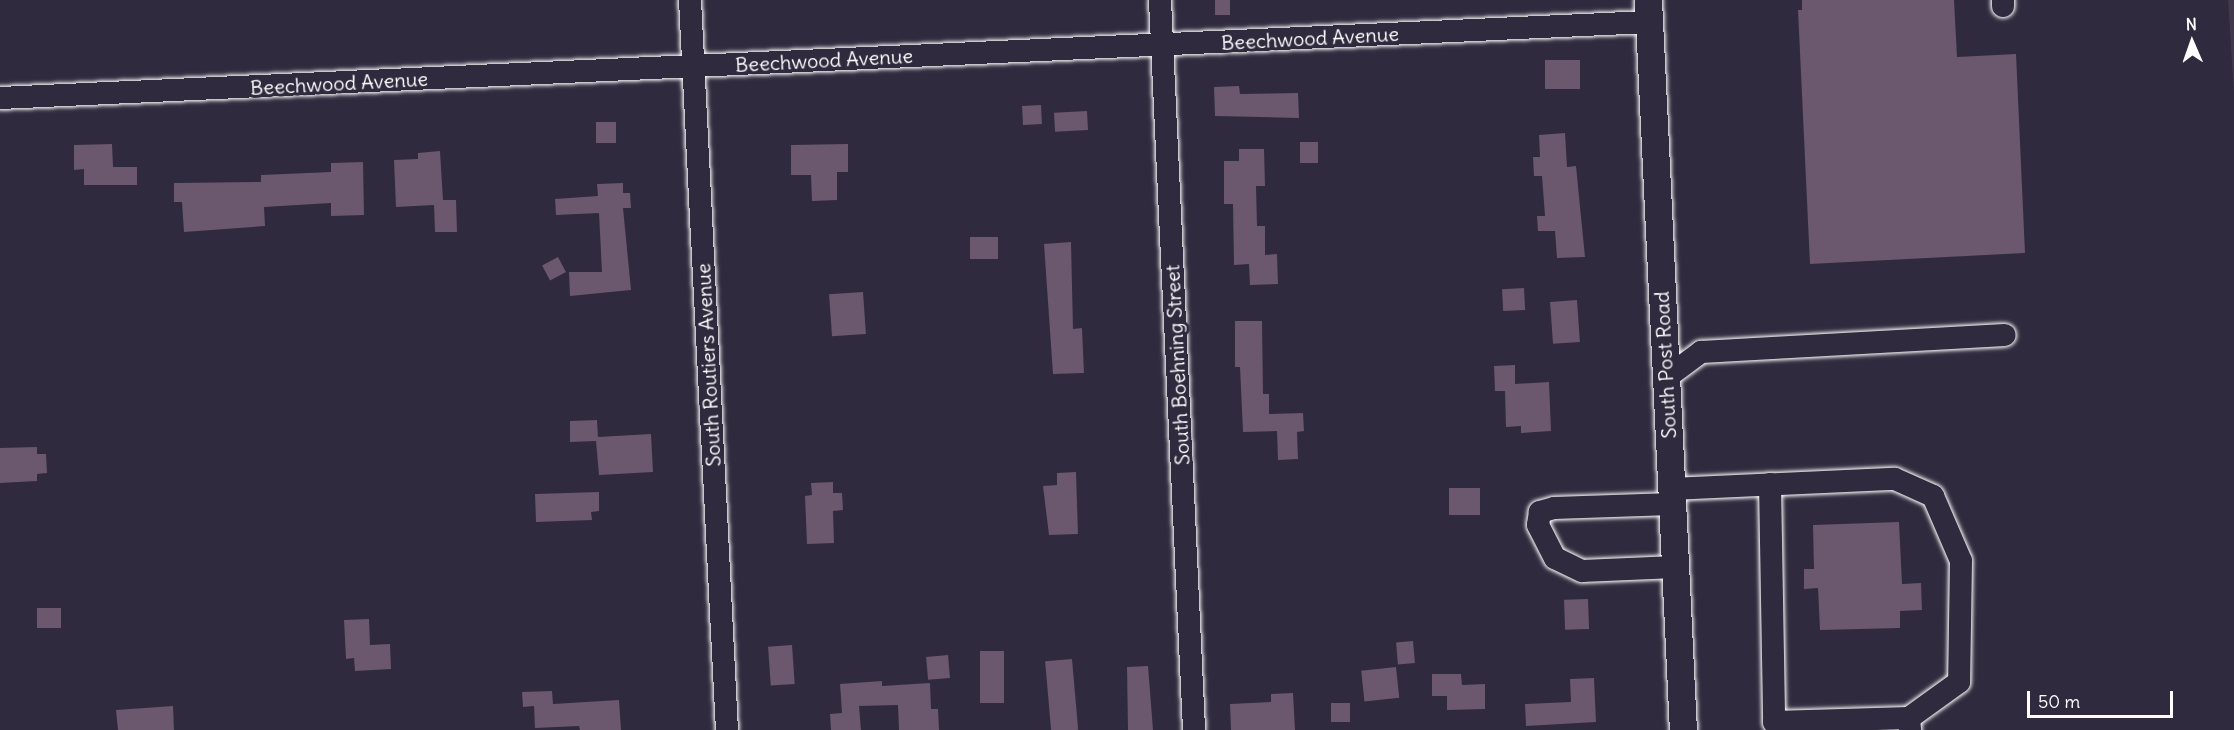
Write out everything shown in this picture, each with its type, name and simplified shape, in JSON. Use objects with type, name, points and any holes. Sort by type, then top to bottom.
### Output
[{"type":"main road","name":"South Post Road","points":[[1648,11],[1683,730]]},
{"type":"street","name":"South Routiers Avenue","points":[[690,0],[727,730]]},
{"type":"street","name":"South Boehning Street","points":[[1160,0],[1194,730]]},
{"type":"street","name":"Beechwood Avenue","points":[[0,98],[1162,45],[1648,11]]},
{"type":"street","points":[[1666,378],[1701,352],[2006,335]]},
{"type":"street","points":[[1675,567],[1582,571],[1555,558],[1538,525],[1540,512],[1554,508],[1770,484],[1895,479],[1933,496],[1961,561],[1959,682],[1910,724],[1774,722],[1770,484]]},
{"type":"shaded area","points":[[2228,0],[2234,0],[2234,94]]},
{"type":"building","points":[[1215,0],[1230,0],[1230,15],[1215,15]]},
{"type":"building","points":[[1802,0],[1954,0],[1957,57],[2016,54],[2025,253],[1810,264],[1798,10],[1802,10]]},
{"type":"building","points":[[1545,60],[1580,60],[1580,89],[1545,89]]},
{"type":"building","points":[[1239,86],[1240,94],[1298,93],[1299,118],[1215,116],[1214,87]]},
{"type":"building","points":[[1041,105],[1042,124],[1023,125],[1022,106]]},
{"type":"building","points":[[1087,111],[1088,130],[1055,132],[1054,113]]},
{"type":"building","points":[[596,122],[616,122],[616,143],[596,143]]},
{"type":"building","points":[[1565,133],[1567,167],[1576,166],[1585,257],[1557,258],[1555,231],[1538,231],[1537,216],[1545,216],[1542,176],[1534,176],[1533,157],[1540,157],[1539,135]]},
{"type":"building","points":[[1300,142],[1318,142],[1318,163],[1300,163]]},
{"type":"building","points":[[112,144],[113,167],[137,167],[137,185],[84,185],[84,169],[74,170],[74,145]]},
{"type":"building","points":[[848,144],[848,172],[837,172],[837,200],[812,201],[811,175],[791,175],[791,145]]},
{"type":"building","points":[[1239,149],[1264,149],[1265,186],[1256,186],[1257,226],[1265,226],[1265,255],[1277,254],[1278,284],[1250,285],[1249,264],[1234,265],[1233,204],[1224,204],[1224,161],[1239,161]]},
{"type":"building","points":[[440,151],[443,200],[456,200],[457,232],[435,232],[434,205],[396,207],[394,160],[418,159],[418,153]]},
{"type":"building","points":[[363,162],[364,215],[331,216],[331,203],[264,207],[265,226],[184,232],[182,202],[174,202],[174,183],[261,182],[261,175],[331,172],[331,163]]},
{"type":"building","points":[[623,183],[623,193],[630,193],[631,208],[623,208],[631,290],[570,296],[569,272],[602,272],[599,213],[556,215],[555,199],[598,196],[597,184]]},
{"type":"building","points":[[970,237],[998,237],[998,259],[970,259]]},
{"type":"building","points":[[1071,242],[1073,329],[1082,328],[1084,373],[1053,374],[1044,244]]},
{"type":"building","points":[[558,257],[566,272],[550,280],[542,265]]},
{"type":"building","points":[[1524,288],[1525,310],[1503,311],[1502,289]]},
{"type":"building","points":[[863,292],[866,334],[832,336],[829,294]]},
{"type":"building","points":[[1577,300],[1580,342],[1553,344],[1550,302]]},
{"type":"building","points":[[1235,321],[1262,321],[1263,394],[1269,394],[1269,414],[1303,413],[1304,431],[1297,432],[1298,459],[1278,460],[1277,431],[1243,432],[1240,367],[1235,367]]},
{"type":"building","points":[[1515,365],[1515,384],[1549,382],[1551,431],[1521,433],[1521,426],[1506,427],[1505,391],[1495,391],[1494,366]]},
{"type":"building","points":[[597,420],[598,437],[651,434],[653,472],[599,475],[596,441],[570,442],[570,421]]},
{"type":"building","points":[[37,447],[37,454],[46,454],[47,473],[37,474],[37,481],[0,483],[0,448]]},
{"type":"building","points":[[1076,472],[1078,534],[1049,535],[1043,486],[1057,485],[1057,473]]},
{"type":"building","points":[[833,482],[833,493],[842,493],[843,510],[833,511],[834,543],[807,544],[805,496],[812,495],[811,483]]},
{"type":"building","points":[[1449,488],[1480,488],[1480,515],[1449,515]]},
{"type":"building","points":[[599,492],[599,511],[591,512],[592,520],[536,522],[535,494]]},
{"type":"building","points":[[1899,522],[1902,584],[1921,583],[1922,610],[1900,611],[1900,628],[1820,630],[1818,588],[1804,589],[1804,569],[1814,569],[1813,525]]},
{"type":"building","points":[[1588,599],[1589,629],[1565,630],[1564,600]]},
{"type":"building","points":[[37,608],[61,608],[61,628],[37,628]]},
{"type":"building","points":[[369,619],[370,645],[390,644],[391,669],[355,671],[354,658],[346,659],[344,620]]},
{"type":"building","points":[[1413,641],[1415,663],[1398,664],[1396,642]]},
{"type":"building","points":[[792,645],[795,684],[771,686],[768,647]]},
{"type":"building","points":[[980,651],[1004,651],[1004,703],[980,703]]},
{"type":"building","points":[[948,655],[950,678],[928,680],[926,657]]},
{"type":"building","points":[[1072,659],[1078,730],[1051,730],[1045,661]]},
{"type":"building","points":[[1148,666],[1153,730],[1128,730],[1127,667]]},
{"type":"building","points":[[1396,667],[1399,698],[1364,701],[1361,671]]},
{"type":"building","points":[[1432,674],[1461,674],[1462,685],[1485,684],[1485,709],[1447,710],[1447,696],[1432,696]]},
{"type":"building","points":[[1594,678],[1596,722],[1526,726],[1525,704],[1571,702],[1570,679]]},
{"type":"building","points":[[882,681],[882,686],[930,683],[931,709],[938,709],[939,730],[899,730],[898,705],[859,706],[861,730],[831,730],[830,714],[842,713],[840,684]]},
{"type":"building","points":[[552,691],[553,704],[619,700],[621,730],[580,730],[579,726],[535,728],[534,706],[523,707],[522,692]]},
{"type":"building","points":[[1293,693],[1295,730],[1231,730],[1230,704],[1271,702],[1271,694]]},
{"type":"building","points":[[1331,703],[1350,703],[1350,722],[1331,722]]},
{"type":"building","points":[[173,706],[174,730],[118,730],[116,710]]}]
